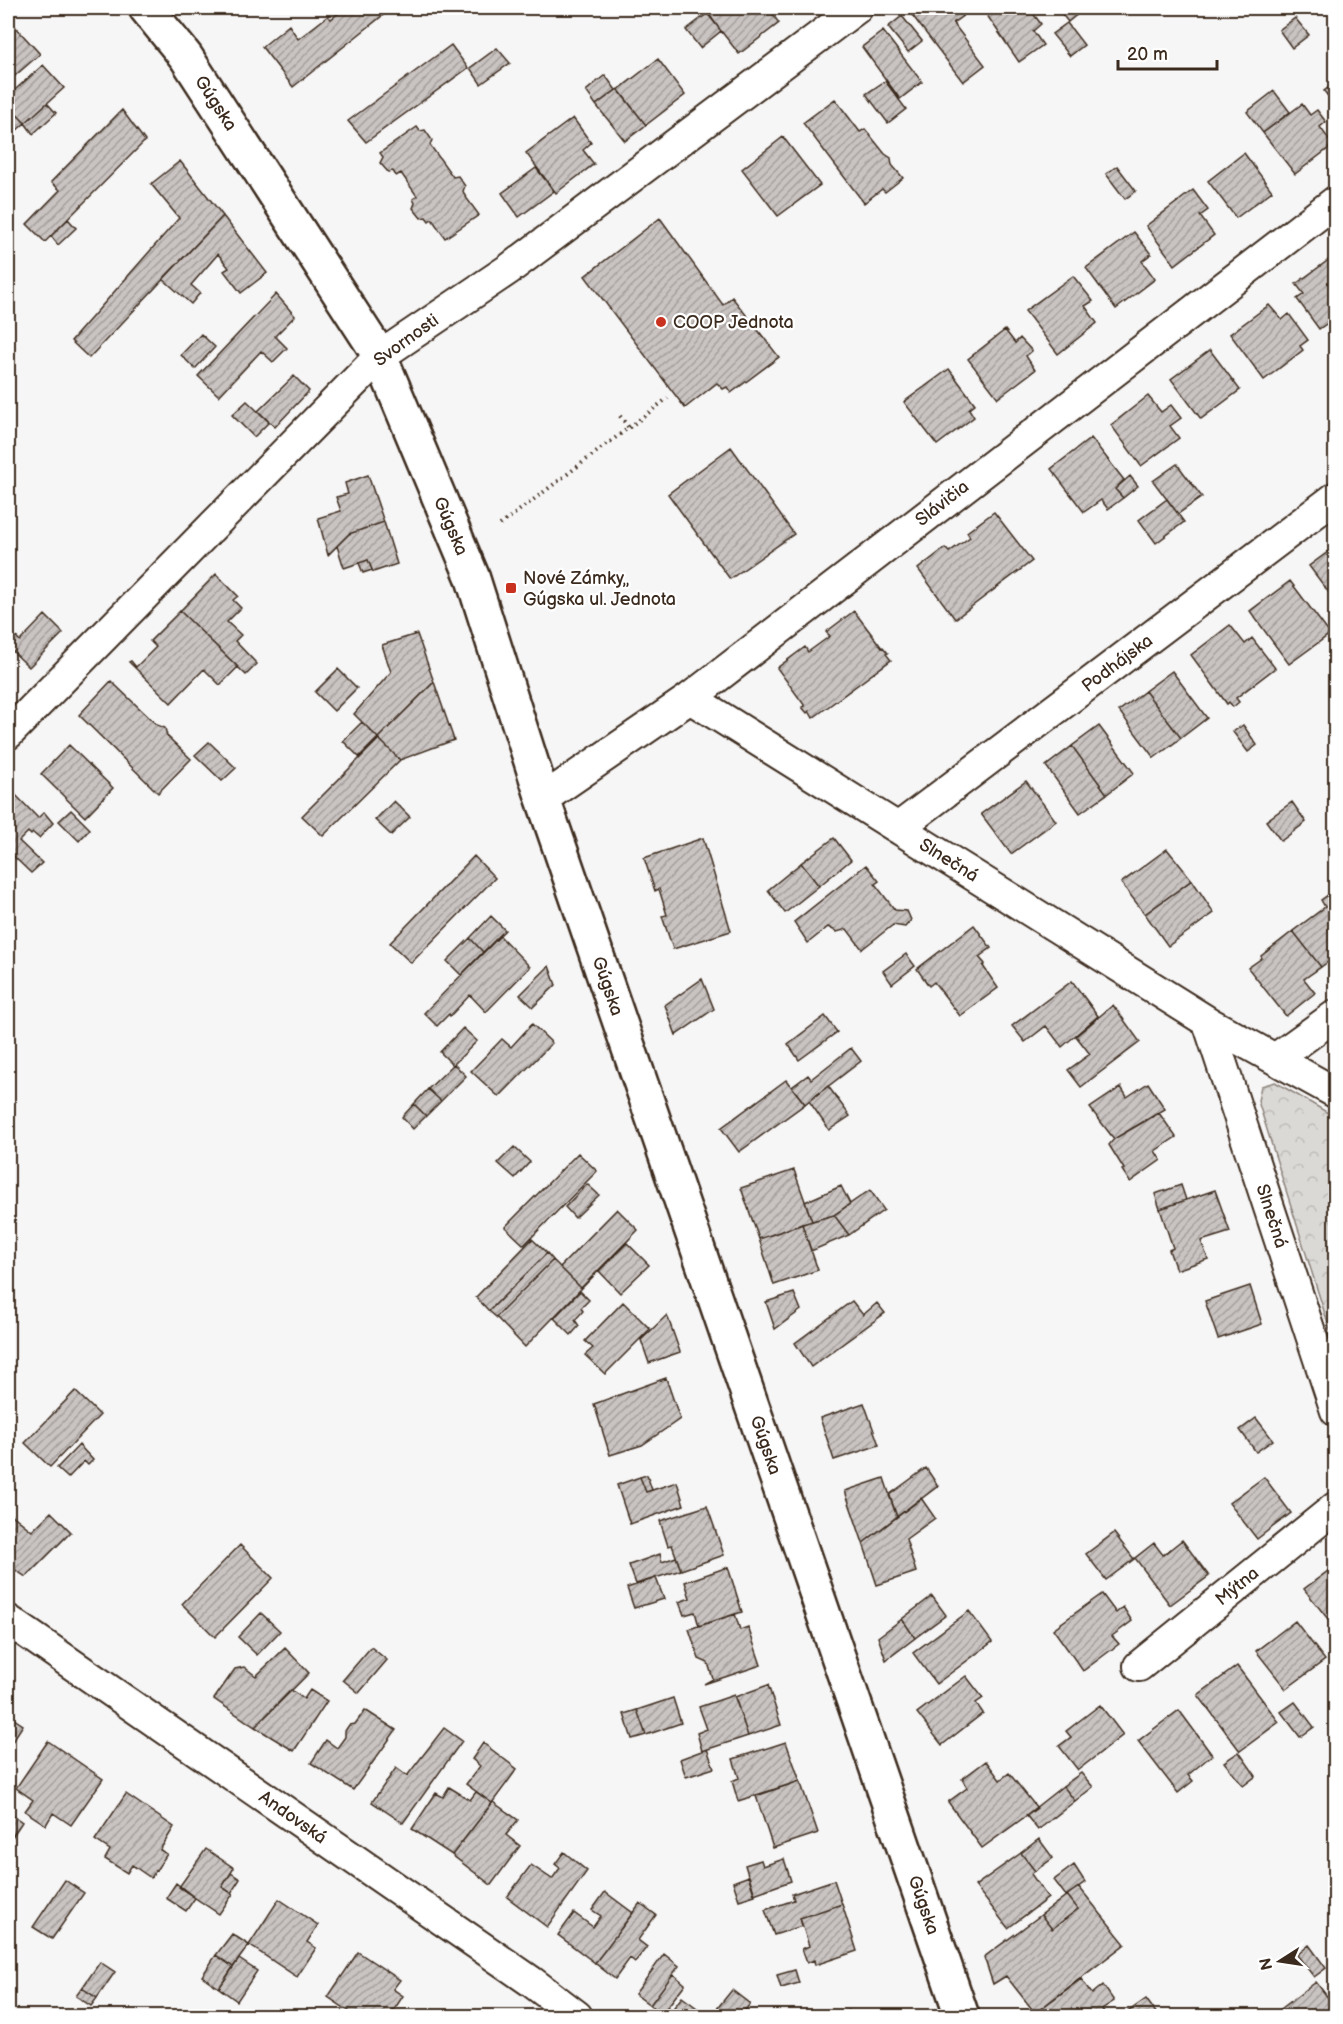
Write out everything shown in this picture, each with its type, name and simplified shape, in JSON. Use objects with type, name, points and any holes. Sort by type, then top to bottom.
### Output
[{"type":"main road","name":"Gúgska","points":[[146,8],[186,57],[380,356],[472,576],[543,799],[962,2016]]},
{"type":"street","name":"Svornosti","points":[[8,734],[380,356],[510,269],[857,8]]},
{"type":"street","name":"Slávičia","points":[[543,799],[690,698],[1335,201]]},
{"type":"street","name":"Podhájska","points":[[898,828],[1335,497]]},
{"type":"street","name":"Slnečná","points":[[690,698],[1208,1022],[1335,1093]]},
{"type":"street","points":[[1275,1059],[1335,1015]]},
{"type":"street","name":"Slnečná","points":[[1208,1022],[1335,1411]]},
{"type":"street","name":"Mýtna","points":[[1139,1666],[1335,1507]]},
{"type":"street","name":"Andovská","points":[[8,1620],[532,1982],[577,2016]]},
{"type":"path","points":[[500,525],[668,398]]},
{"type":"path","points":[[620,416],[629,428]]},
{"type":"green space","points":[[1275,1082],[1335,1117],[1335,1346],[1258,1101],[1261,1086]]},
{"type":"building","points":[[345,8],[392,8],[293,87],[262,47],[289,25],[298,39],[328,16],[331,19]]},
{"type":"building","points":[[703,8],[768,8],[779,23],[739,54]]},
{"type":"building","points":[[914,8],[965,8],[968,12],[953,23],[985,65],[963,82],[909,11]]},
{"type":"building","points":[[982,8],[1029,8],[1041,24],[1033,31],[1043,45],[1019,62]]},
{"type":"building","points":[[1057,8],[1085,8],[1068,22]]},
{"type":"building","points":[[708,13],[721,31],[700,48],[686,30]]},
{"type":"building","points":[[902,16],[922,41],[908,52],[888,27]]},
{"type":"building","points":[[1295,18],[1309,35],[1292,48],[1279,30]]},
{"type":"building","points":[[10,21],[40,54],[10,80],[8,78],[8,23]]},
{"type":"building","points":[[1067,23],[1084,45],[1070,56],[1052,34]]},
{"type":"building","points":[[883,31],[922,82],[900,99],[862,47]]},
{"type":"building","points":[[451,45],[468,68],[366,142],[348,121]]},
{"type":"building","points":[[497,48],[510,63],[481,84],[470,68]]},
{"type":"building","points":[[658,59],[685,95],[646,125],[618,90]]},
{"type":"building","points":[[43,65],[64,88],[25,123],[8,105],[8,96]]},
{"type":"building","points":[[605,75],[616,90],[596,105],[586,91]]},
{"type":"building","points":[[885,81],[906,109],[888,123],[866,94]]},
{"type":"building","points":[[1336,82],[1336,107],[1324,91]]},
{"type":"building","points":[[618,89],[646,125],[625,141],[596,105]]},
{"type":"building","points":[[1274,91],[1290,112],[1263,133],[1247,112]]},
{"type":"building","points":[[835,99],[860,132],[865,129],[891,158],[892,165],[903,178],[885,192],[882,189],[864,203],[803,123]]},
{"type":"building","points":[[47,103],[56,113],[33,134],[25,123]]},
{"type":"building","points":[[1302,104],[1310,115],[1317,110],[1326,122],[1320,127],[1333,145],[1295,174],[1263,133]]},
{"type":"building","points":[[8,105],[25,123],[8,138]]},
{"type":"building","points":[[122,110],[145,141],[45,242],[27,224],[60,190],[51,182]]},
{"type":"building","points":[[573,118],[591,143],[583,150],[594,164],[556,193],[526,153]]},
{"type":"building","points":[[417,127],[420,131],[425,130],[432,140],[430,145],[453,177],[458,176],[465,186],[463,191],[465,196],[479,215],[445,238],[432,219],[429,221],[426,217],[421,218],[413,208],[415,203],[413,199],[417,196],[401,173],[396,176],[393,171],[388,172],[380,163],[383,157],[380,153]]},
{"type":"building","points":[[783,137],[820,185],[778,216],[742,169]]},
{"type":"building","points":[[1244,153],[1272,191],[1236,218],[1208,181]]},
{"type":"building","points":[[180,161],[223,216],[89,358],[71,341],[179,218],[151,184]]},
{"type":"building","points":[[1117,166],[1136,191],[1125,199],[1106,174]]},
{"type":"building","points":[[536,168],[554,191],[519,217],[502,193]]},
{"type":"building","points":[[1193,190],[1208,210],[1200,216],[1214,235],[1175,265],[1146,226]]},
{"type":"building","points":[[223,216],[267,273],[241,293],[224,271],[229,268],[218,254],[191,285],[200,293],[191,304],[163,279]]},
{"type":"building","points":[[660,218],[723,305],[732,297],[779,357],[731,393],[727,387],[723,389],[717,383],[685,408],[585,276]]},
{"type":"building","points":[[68,219],[76,228],[58,245],[51,236]]},
{"type":"building","points":[[1134,232],[1151,254],[1142,261],[1155,279],[1116,309],[1086,268]]},
{"type":"building","points":[[1330,259],[1336,267],[1336,317],[1319,329],[1297,299],[1304,294],[1296,284]]},
{"type":"building","points":[[1073,276],[1093,301],[1085,306],[1097,323],[1058,354],[1025,311]]},
{"type":"building","points":[[276,294],[295,316],[275,336],[287,348],[273,362],[261,351],[219,396],[198,376]]},
{"type":"building","points":[[1269,305],[1282,320],[1289,314],[1308,340],[1300,346],[1303,350],[1264,380],[1230,334]]},
{"type":"building","points":[[1005,330],[1015,343],[1020,338],[1032,351],[1026,356],[1035,370],[998,398],[968,359]]},
{"type":"building","points":[[201,334],[215,347],[195,369],[181,355]]},
{"type":"building","points":[[1210,350],[1240,390],[1201,419],[1171,379]]},
{"type":"building","points":[[949,369],[975,404],[969,409],[974,417],[937,445],[904,402]]},
{"type":"building","points":[[294,376],[309,391],[275,427],[258,411]]},
{"type":"building","points":[[1148,396],[1161,412],[1171,405],[1181,418],[1170,426],[1179,438],[1141,466],[1111,425]]},
{"type":"building","points":[[247,401],[269,422],[254,437],[232,415]]},
{"type":"building","points":[[1091,438],[1124,480],[1115,489],[1123,498],[1108,509],[1101,500],[1084,512],[1051,469]]},
{"type":"building","points":[[731,447],[794,534],[730,579],[668,494]]},
{"type":"building","points":[[1177,464],[1202,497],[1178,514],[1153,481]]},
{"type":"building","points":[[368,475],[384,522],[349,534],[328,555],[318,518],[341,511],[336,497],[348,494],[345,483]]},
{"type":"building","points":[[1130,476],[1138,486],[1123,498],[1115,489]]},
{"type":"building","points":[[1167,499],[1184,522],[1156,543],[1139,520]]},
{"type":"building","points":[[994,512],[1032,561],[955,619],[918,569],[945,548],[949,552],[970,537],[967,532]]},
{"type":"building","points":[[384,522],[397,564],[373,572],[368,560],[344,568],[337,546],[349,534]]},
{"type":"building","points":[[1336,546],[1336,602],[1309,566]]},
{"type":"building","points":[[368,560],[372,570],[363,573],[359,563]]},
{"type":"building","points":[[216,574],[238,596],[233,600],[241,608],[227,622],[241,635],[235,641],[257,664],[246,675],[180,611]]},
{"type":"building","points":[[1290,581],[1330,634],[1289,664],[1250,611]]},
{"type":"building","points":[[180,611],[238,667],[220,685],[204,669],[171,703],[129,662],[131,661],[136,667],[156,647],[150,641]]},
{"type":"building","points":[[854,611],[888,653],[886,654],[891,660],[813,718],[809,711],[807,713],[802,707],[805,706],[777,668],[805,647],[808,652],[830,636],[826,632]]},
{"type":"building","points":[[45,615],[63,633],[29,667],[8,647],[8,628],[20,641]]},
{"type":"building","points":[[1230,625],[1245,644],[1252,638],[1275,668],[1236,698],[1239,702],[1233,707],[1229,702],[1227,704],[1191,655]]},
{"type":"building","points":[[417,634],[434,682],[378,738],[354,714],[391,672],[382,645]]},
{"type":"building","points":[[338,669],[357,688],[334,711],[315,692]]},
{"type":"building","points":[[1172,671],[1207,718],[1181,738],[1145,691]]},
{"type":"building","points":[[111,681],[157,725],[165,728],[167,736],[191,759],[158,793],[79,715]]},
{"type":"building","points":[[434,682],[454,740],[400,760],[378,738]]},
{"type":"building","points":[[1145,691],[1181,738],[1154,758],[1119,711]]},
{"type":"building","points":[[362,722],[378,738],[359,757],[343,741]]},
{"type":"building","points":[[1243,725],[1257,745],[1248,752],[1233,732]]},
{"type":"building","points":[[1099,726],[1134,773],[1107,794],[1072,746]]},
{"type":"building","points":[[379,739],[400,760],[323,836],[302,816]]},
{"type":"building","points":[[209,742],[236,768],[222,781],[195,755]]},
{"type":"building","points":[[69,745],[113,788],[85,817],[41,774]]},
{"type":"building","points":[[1072,746],[1107,794],[1080,813],[1046,766]]},
{"type":"building","points":[[1026,781],[1056,821],[1011,854],[981,814]]},
{"type":"building","points":[[8,787],[38,818],[44,812],[53,823],[39,838],[28,832],[19,841],[42,863],[31,873],[8,851]]},
{"type":"building","points":[[394,801],[410,817],[391,835],[375,820]]},
{"type":"building","points":[[1292,802],[1306,822],[1281,841],[1266,821]]},
{"type":"building","points":[[71,810],[90,829],[79,841],[59,821]]},
{"type":"building","points":[[703,838],[731,931],[673,949],[662,916],[667,915],[659,889],[655,891],[644,858]]},
{"type":"building","points":[[834,838],[851,860],[819,886],[801,863]]},
{"type":"building","points":[[1167,849],[1192,880],[1145,914],[1121,883]]},
{"type":"building","points":[[474,856],[495,878],[411,963],[390,943]]},
{"type":"building","points":[[801,863],[819,886],[785,913],[768,890]]},
{"type":"building","points":[[866,865],[879,881],[875,884],[895,910],[907,911],[911,920],[905,927],[893,925],[862,949],[847,929],[837,932],[828,927],[808,943],[794,922]]},
{"type":"building","points":[[1192,880],[1214,913],[1168,946],[1145,914]]},
{"type":"building","points":[[1335,890],[1336,956],[1321,967],[1293,931],[1325,907],[1321,900]]},
{"type":"building","points":[[491,916],[505,930],[483,952],[470,938]]},
{"type":"building","points":[[974,925],[991,948],[979,957],[998,988],[960,1016],[934,982],[929,986],[917,969]]},
{"type":"building","points":[[1293,931],[1321,967],[1304,979],[1315,993],[1286,1016],[1248,968]]},
{"type":"building","points":[[500,936],[530,967],[486,1012],[470,995],[437,1026],[424,1013]]},
{"type":"building","points":[[470,938],[483,952],[461,975],[447,961]]},
{"type":"building","points":[[906,954],[915,966],[892,984],[883,971]]},
{"type":"building","points":[[549,966],[556,985],[533,1007],[520,995]]},
{"type":"building","points":[[702,979],[714,1009],[676,1035],[665,1005]]},
{"type":"building","points":[[1072,981],[1098,1016],[1062,1047],[1046,1026],[1025,1042],[1012,1026]]},
{"type":"building","points":[[1113,1005],[1140,1042],[1081,1087],[1068,1070],[1090,1054],[1076,1036]]},
{"type":"building","points":[[825,1016],[837,1032],[799,1060],[788,1044]]},
{"type":"building","points":[[532,1024],[552,1043],[499,1097],[471,1071],[502,1039],[511,1047]]},
{"type":"building","points":[[463,1028],[477,1041],[453,1065],[440,1052]]},
{"type":"building","points":[[851,1048],[861,1061],[805,1104],[792,1087],[808,1075],[811,1079]]},
{"type":"building","points":[[454,1064],[466,1076],[441,1101],[428,1089]]},
{"type":"building","points":[[786,1080],[805,1104],[739,1152],[721,1128]]},
{"type":"building","points":[[1148,1083],[1165,1109],[1114,1139],[1090,1108],[1121,1087],[1127,1097]]},
{"type":"building","points":[[828,1086],[850,1116],[829,1130],[809,1101]]},
{"type":"building","points":[[428,1089],[441,1101],[426,1116],[414,1104]]},
{"type":"building","points":[[414,1104],[426,1116],[413,1129],[402,1117]]},
{"type":"building","points":[[1159,1113],[1176,1137],[1155,1151],[1161,1160],[1130,1182],[1109,1145],[1114,1139]]},
{"type":"building","points":[[514,1147],[530,1162],[515,1178],[498,1163]]},
{"type":"building","points":[[578,1153],[597,1171],[524,1245],[505,1227]]},
{"type":"building","points":[[794,1170],[812,1221],[759,1239],[741,1188]]},
{"type":"building","points":[[587,1184],[599,1195],[575,1218],[565,1207]]},
{"type":"building","points":[[1181,1185],[1186,1200],[1160,1209],[1155,1194]]},
{"type":"building","points":[[841,1186],[850,1204],[834,1215],[812,1221],[805,1202]]},
{"type":"building","points":[[870,1190],[884,1210],[849,1235],[834,1215]]},
{"type":"building","points":[[1215,1190],[1230,1232],[1201,1241],[1208,1259],[1176,1270],[1169,1250],[1173,1248],[1160,1209]]},
{"type":"building","points":[[617,1209],[638,1230],[581,1288],[560,1267]]},
{"type":"building","points":[[834,1215],[849,1235],[811,1251],[802,1224]]},
{"type":"building","points":[[802,1224],[818,1270],[774,1285],[759,1239]]},
{"type":"building","points":[[638,1230],[525,1347],[496,1317],[553,1260],[581,1288]]},
{"type":"building","points":[[532,1239],[547,1253],[489,1311],[476,1297]]},
{"type":"building","points":[[627,1243],[649,1265],[620,1293],[599,1271]]},
{"type":"building","points":[[547,1253],[553,1260],[496,1317],[489,1311]]},
{"type":"building","points":[[1250,1286],[1262,1324],[1218,1339],[1205,1301]]},
{"type":"building","points":[[580,1291],[589,1300],[581,1308],[583,1311],[575,1320],[579,1326],[571,1335],[554,1318]]},
{"type":"building","points":[[794,1293],[801,1310],[775,1329],[766,1302]]},
{"type":"building","points":[[852,1301],[863,1315],[877,1303],[885,1313],[811,1367],[795,1343]]},
{"type":"building","points":[[623,1302],[650,1329],[605,1374],[585,1355],[593,1348],[585,1341]]},
{"type":"building","points":[[667,1315],[680,1352],[649,1363],[641,1340]]},
{"type":"building","points":[[666,1378],[680,1419],[642,1445],[610,1455],[594,1404]]},
{"type":"building","points":[[75,1391],[100,1415],[50,1467],[25,1443]]},
{"type":"building","points":[[864,1403],[879,1445],[834,1460],[820,1418]]},
{"type":"building","points":[[1256,1418],[1273,1440],[1256,1452],[1240,1430]]},
{"type":"building","points":[[79,1445],[93,1460],[88,1465],[84,1461],[68,1478],[57,1468]]},
{"type":"building","points":[[926,1468],[938,1486],[897,1517],[889,1495]]},
{"type":"building","points":[[647,1475],[652,1490],[646,1492],[640,1477]]},
{"type":"building","points":[[640,1477],[646,1492],[677,1482],[684,1505],[630,1524],[617,1485]]},
{"type":"building","points":[[1264,1477],[1291,1513],[1257,1539],[1229,1503]]},
{"type":"building","points":[[884,1478],[897,1517],[863,1543],[845,1491]]},
{"type":"building","points":[[921,1498],[935,1518],[906,1539],[916,1572],[877,1585],[863,1543]]},
{"type":"building","points":[[707,1506],[724,1555],[681,1570],[672,1545],[668,1546],[660,1521]]},
{"type":"building","points":[[51,1512],[71,1532],[26,1577],[8,1565],[8,1518],[11,1514],[32,1531]]},
{"type":"building","points":[[1114,1533],[1134,1559],[1106,1580],[1086,1554]]},
{"type":"building","points":[[1182,1540],[1209,1576],[1170,1605],[1135,1558],[1154,1543],[1163,1555]]},
{"type":"building","points":[[240,1545],[273,1578],[215,1637],[182,1604]]},
{"type":"building","points":[[660,1554],[662,1562],[676,1557],[681,1570],[636,1584],[629,1565]]},
{"type":"building","points":[[1336,1565],[1336,1629],[1304,1589]]},
{"type":"building","points":[[728,1567],[742,1612],[699,1626],[695,1612],[684,1615],[679,1602],[690,1598],[685,1582]]},
{"type":"building","points":[[656,1578],[664,1599],[634,1608],[627,1588]]},
{"type":"building","points":[[1102,1594],[1116,1613],[1123,1607],[1132,1621],[1112,1636],[1119,1644],[1083,1671],[1053,1629]]},
{"type":"building","points":[[932,1596],[946,1615],[915,1638],[902,1619]]},
{"type":"building","points":[[969,1611],[992,1642],[936,1684],[913,1653]]},
{"type":"building","points":[[261,1613],[280,1631],[257,1655],[238,1637]]},
{"type":"building","points":[[735,1614],[740,1630],[748,1627],[761,1665],[704,1684],[713,1679],[708,1663],[699,1659],[689,1629]]},
{"type":"building","points":[[902,1619],[915,1638],[886,1660],[878,1637]]},
{"type":"building","points":[[1295,1621],[1325,1660],[1286,1689],[1256,1651]]},
{"type":"building","points":[[371,1647],[387,1660],[359,1693],[343,1680]]},
{"type":"building","points":[[285,1648],[309,1673],[255,1727],[214,1699],[235,1669],[244,1667],[256,1676]]},
{"type":"building","points":[[1237,1666],[1279,1722],[1240,1751],[1198,1695]]},
{"type":"building","points":[[966,1676],[983,1698],[976,1703],[983,1713],[942,1745],[917,1713]]},
{"type":"building","points":[[768,1685],[781,1725],[748,1736],[735,1697]]},
{"type":"building","points":[[291,1690],[304,1699],[310,1690],[327,1701],[294,1751],[255,1727]]},
{"type":"building","points":[[734,1695],[748,1736],[702,1751],[697,1733],[707,1729],[699,1707]]},
{"type":"building","points":[[673,1698],[681,1723],[646,1735],[637,1710]]},
{"type":"building","points":[[1295,1702],[1314,1727],[1300,1737],[1281,1712]]},
{"type":"building","points":[[1100,1705],[1123,1735],[1078,1770],[1059,1746],[1071,1737],[1066,1731]]},
{"type":"building","points":[[365,1710],[396,1730],[353,1790],[311,1763],[326,1740],[337,1748],[345,1737],[345,1731],[349,1725],[355,1724]]},
{"type":"building","points":[[637,1710],[646,1735],[632,1739],[624,1714]]},
{"type":"building","points":[[1179,1710],[1212,1755],[1188,1775],[1193,1781],[1178,1793],[1138,1741]]},
{"type":"building","points":[[8,1715],[23,1725],[8,1748]]},
{"type":"building","points":[[444,1728],[462,1741],[403,1823],[372,1802],[396,1768],[407,1776]]},
{"type":"building","points":[[48,1741],[103,1779],[71,1825],[53,1813],[46,1825],[25,1811],[33,1800],[16,1788]]},
{"type":"building","points":[[786,1742],[800,1781],[738,1801],[732,1781],[739,1778],[733,1759]]},
{"type":"building","points":[[483,1743],[517,1769],[492,1803],[466,1784],[480,1766],[472,1759]]},
{"type":"building","points":[[707,1749],[714,1768],[686,1777],[680,1759]]},
{"type":"building","points":[[1239,1752],[1256,1776],[1243,1786],[1224,1762]]},
{"type":"building","points":[[986,1761],[1000,1780],[1009,1773],[1037,1808],[982,1848],[948,1802],[967,1788],[962,1779]]},
{"type":"building","points":[[1081,1773],[1093,1787],[1075,1801],[1063,1786]]},
{"type":"building","points":[[800,1781],[818,1833],[773,1848],[756,1796]]},
{"type":"building","points":[[1063,1786],[1075,1801],[1038,1830],[1026,1815]]},
{"type":"building","points":[[449,1787],[470,1800],[476,1792],[492,1803],[452,1855],[412,1829],[436,1793],[443,1797]]},
{"type":"building","points":[[126,1794],[174,1827],[160,1850],[167,1854],[151,1878],[132,1865],[127,1873],[105,1859],[110,1850],[95,1840]]},
{"type":"building","points":[[493,1802],[518,1820],[506,1835],[520,1846],[491,1885],[452,1855]]},
{"type":"building","points":[[8,1812],[22,1822],[8,1843]]},
{"type":"building","points":[[1039,1839],[1053,1858],[1035,1871],[1021,1853]]},
{"type":"building","points":[[206,1849],[234,1868],[222,1887],[233,1894],[219,1914],[179,1887]]},
{"type":"building","points":[[564,1852],[587,1871],[547,1927],[507,1897],[531,1865],[552,1879],[560,1868],[555,1864]]},
{"type":"building","points":[[1021,1853],[1035,1871],[1031,1874],[1048,1898],[1008,1928],[975,1886]]},
{"type":"building","points":[[784,1859],[791,1881],[754,1894],[745,1865],[761,1860],[763,1866]]},
{"type":"building","points":[[1074,1865],[1085,1882],[1066,1896],[1054,1880]]},
{"type":"building","points":[[231,1873],[240,1879],[231,1893],[222,1887]]},
{"type":"building","points":[[749,1876],[755,1895],[739,1900],[733,1882]]},
{"type":"building","points":[[65,1880],[84,1893],[52,1939],[33,1927]]},
{"type":"building","points":[[834,1880],[842,1904],[800,1918],[802,1926],[774,1935],[765,1910],[794,1900],[792,1894]]},
{"type":"building","points":[[176,1883],[195,1898],[186,1911],[166,1898]]},
{"type":"building","points":[[1079,1887],[1125,1944],[1035,2013],[1006,1976],[993,1984],[984,1957],[1041,1915],[1052,1929],[1078,1909],[1067,1895]]},
{"type":"building","points":[[605,1892],[633,1913],[595,1963],[558,1935],[574,1913],[593,1927],[601,1916],[592,1910]]},
{"type":"building","points":[[1067,1895],[1078,1909],[1052,1929],[1041,1915]]},
{"type":"building","points":[[279,1899],[318,1925],[307,1942],[316,1948],[297,1977],[249,1945]]},
{"type":"building","points":[[640,1903],[656,1915],[638,1940],[647,1947],[635,1962],[630,1958],[615,1979],[595,1963]]},
{"type":"building","points":[[842,1904],[857,1951],[815,1965],[814,1960],[807,1963],[802,1949],[809,1946],[800,1918]]},
{"type":"building","points":[[232,1934],[249,1945],[233,1967],[216,1955]]},
{"type":"building","points":[[1309,1945],[1326,1968],[1314,1977],[1297,1955]]},
{"type":"building","points":[[358,1952],[400,1980],[393,1989],[403,1996],[390,2016],[356,2016],[328,1997]]},
{"type":"building","points":[[664,1954],[679,1966],[650,2005],[635,1994]]},
{"type":"building","points":[[216,1955],[233,1967],[219,1988],[202,1976]]},
{"type":"building","points":[[239,1959],[257,1971],[237,2001],[219,1988]]},
{"type":"building","points":[[100,1962],[115,1972],[97,1998],[82,1988]]},
{"type":"building","points":[[795,1970],[799,1983],[781,1988],[777,1975]]},
{"type":"building","points":[[673,1974],[685,1984],[662,2014],[650,2005]]},
{"type":"building","points":[[1081,1979],[1092,1994],[1103,1985],[1114,2001],[1102,2009],[1107,2016],[1037,2016],[1035,2013]]},
{"type":"building","points":[[1316,1982],[1336,2008],[1336,2016],[1273,2015]]},
{"type":"building","points":[[82,1988],[97,1998],[91,2006],[76,1996]]},
{"type":"building","points":[[732,1990],[750,2004],[741,2016],[711,2016]]},
{"type":"building","points":[[682,1997],[708,2016],[667,2016]]},
{"type":"building","points":[[1146,1999],[1157,2014],[1154,2016],[1122,2016]]},
{"type":"building","points":[[849,2010],[851,2016],[829,2016]]},
{"type":"place","name":"COOP Jednota","points":[[661,322]]},
{"type":"place","name":"Nové Zámky,, Gúgska ul. Jednota","points":[[511,588]]}]
